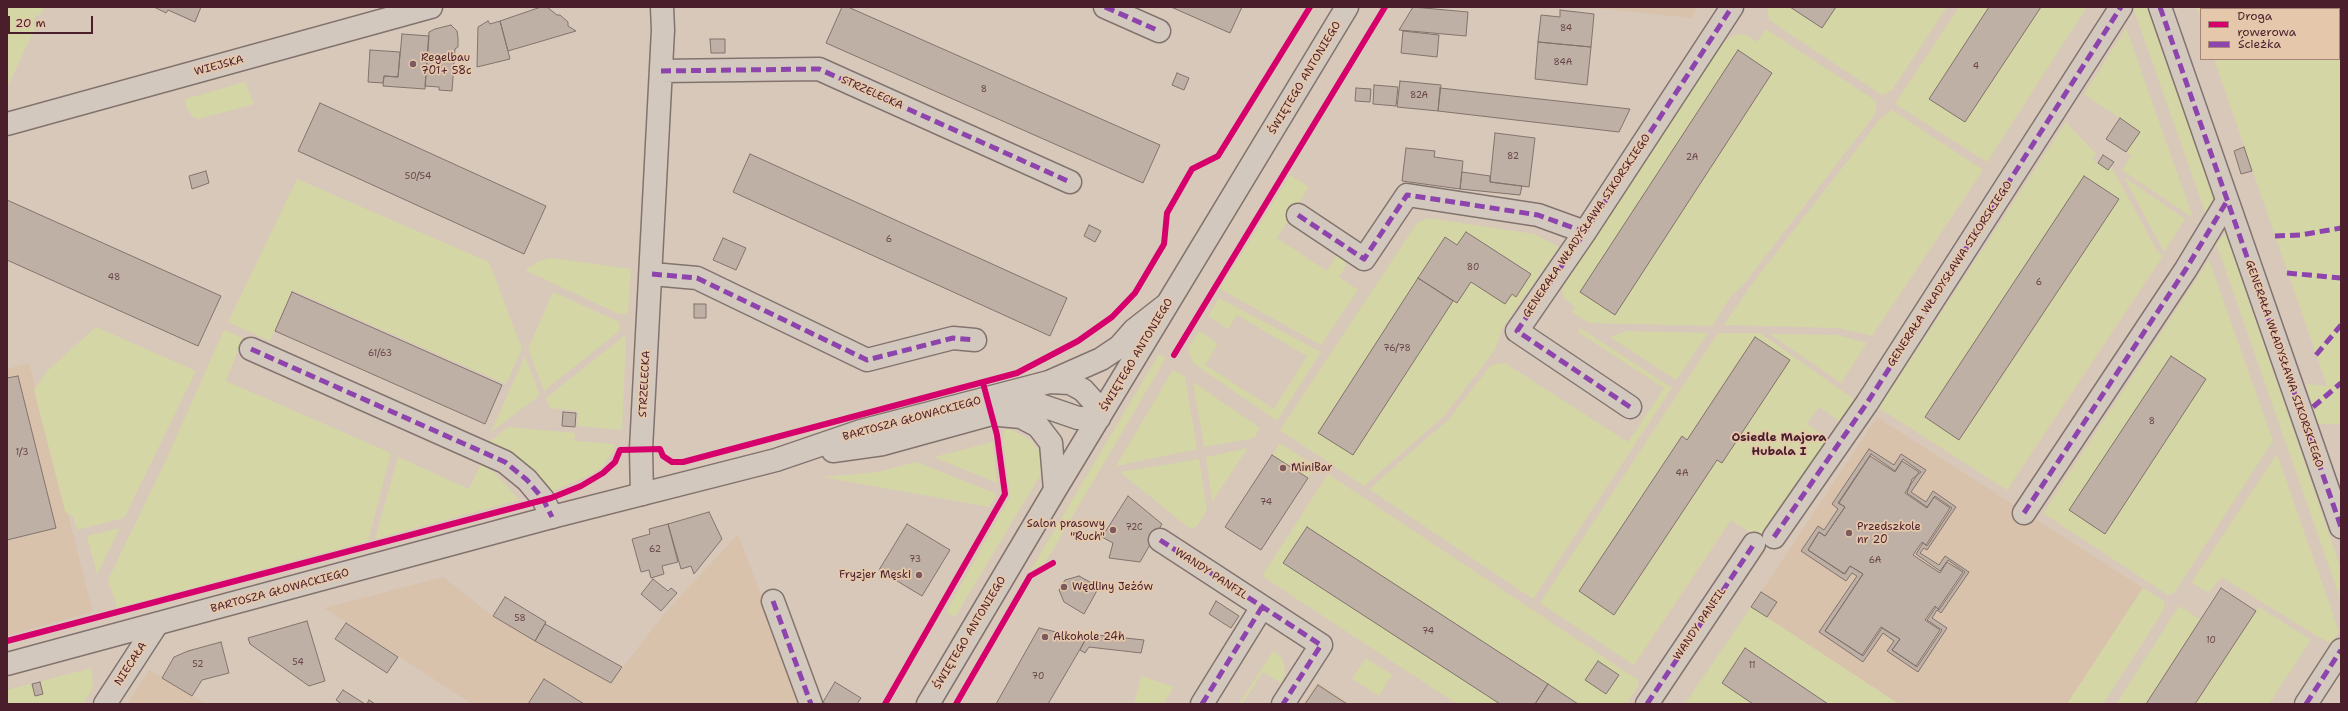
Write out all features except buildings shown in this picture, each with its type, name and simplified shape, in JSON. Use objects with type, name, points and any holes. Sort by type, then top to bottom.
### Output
[{"type":"street","name":"WIEJSKA","points":[[7,124],[431,7]]},
{"type":"street","name":"STRZELECKA","points":[[642,494],[641,449],[652,274],[661,71],[662,7]]},
{"type":"street","points":[[1105,7],[1159,31]]},
{"type":"street","name":"ŚWIĘTEGO ANTONIEGO","points":[[928,704],[1055,490],[1347,7]]},
{"type":"street","name":"GENERAŁA WŁADYSŁAWA SIKORSKIEGO","points":[[1630,407],[1517,331],[1585,232],[1732,7]]},
{"type":"street","name":"GENERAŁA WŁADYSŁAWA SIKORSKIEGO","points":[[1774,537],[1867,403],[2017,172],[2121,7]]},
{"type":"street","name":"GENERAŁA WŁADYSŁAWA SIKORSKIEGO","points":[[2160,7],[2341,527]]},
{"type":"street","name":"STRZELECKA","points":[[661,71],[819,68],[1070,182]]},
{"type":"street","points":[[1298,215],[1364,259],[1407,195],[1538,215],[1585,232]]},
{"type":"street","points":[[2024,513],[2186,269],[2227,201]]},
{"type":"street","points":[[652,274],[697,278],[866,360],[953,338],[975,340]]},
{"type":"street","name":"BARTOSZA GŁOWACKIEGO","points":[[7,664],[552,517],[776,460],[861,431],[1048,382],[1101,359],[1119,347],[1134,330],[1166,306]]},
{"type":"street","points":[[251,349],[505,462],[528,480],[543,500],[552,517]]},
{"type":"street","name":"BARTOSZA GŁOWACKIEGO","points":[[776,460],[883,444],[1021,406],[1040,405],[1078,418],[1099,418],[1093,401],[1083,390],[1070,383],[1048,382]]},
{"type":"street","points":[[992,414],[1021,417],[1038,426],[1051,443],[1055,490]]},
{"type":"street","name":"WANDY PANFIL","points":[[1160,540],[1321,645],[1283,704]]},
{"type":"street","name":"WANDY PANFIL","points":[[1647,704],[1754,544]]},
{"type":"street","points":[[773,601],[811,704]]},
{"type":"street","points":[[1202,704],[1262,607]]},
{"type":"street","name":"NIECAŁA","points":[[105,704],[156,624]]},
{"type":"street","points":[[2306,704],[2341,650]]},
{"type":"shaded area","points":[[1586,7],[1698,7],[1691,18]]},
{"type":"shaded area","points":[[29,363],[93,612],[7,636],[7,369]]},
{"type":"shaded area","points":[[1877,417],[2143,588],[2067,704],[1899,704],[1751,607]]},
{"type":"shaded area","points":[[738,534],[803,704],[472,704],[324,608],[443,577],[493,616],[611,683],[664,614]]},
{"type":"shaded area","points":[[149,670],[205,704],[127,704]]},
{"type":"shaded area","points":[[1317,682],[1351,704],[1303,704]]},
{"type":"green space","points":[[7,7],[45,7],[40,16],[36,14],[33,24],[36,26],[7,88]]},
{"type":"green space","points":[[1767,7],[1947,7],[1892,90],[1882,95],[1769,20]]},
{"type":"green space","points":[[1959,7],[2087,7],[1987,162],[1895,104]]},
{"type":"green space","points":[[2133,7],[2147,7],[2214,198],[2206,215]]},
{"type":"green space","points":[[2196,7],[2341,7],[2341,429],[2339,424],[2318,424],[2306,384],[2327,386],[2214,60],[2340,60],[2340,8],[2200,8],[2200,18]]},
{"type":"green space","points":[[2126,28],[2193,218],[2122,170],[2131,156],[2126,152],[2140,132],[2084,94]]},
{"type":"green space","points":[[1766,29],[1876,101],[1876,113],[1744,284],[1731,296],[1712,326],[1589,323],[1572,312],[1575,307],[1563,297],[1562,292],[1564,282],[1722,43],[1737,34],[1746,35],[1757,42]]},
{"type":"green space","points":[[245,82],[254,104],[198,119],[193,117],[187,109],[185,99]]},
{"type":"green space","points":[[1892,110],[1983,170],[1872,336],[1839,328],[1724,325],[1752,284],[1880,119]]},
{"type":"green space","points":[[2066,122],[2096,154],[2093,160],[2108,170],[2111,166],[2157,251],[2163,256],[2007,490],[1879,408]]},
{"type":"green space","points":[[1290,175],[1309,187],[1277,238],[1327,271],[1338,253],[1342,256],[1346,266],[1339,277],[1358,290],[1321,345],[1220,289]]},
{"type":"green space","points":[[2124,177],[2185,219],[2164,252]]},
{"type":"green space","points":[[297,179],[489,262],[522,349],[506,384],[292,290],[270,341],[228,322]]},
{"type":"green space","points":[[1428,218],[1534,234],[1559,247],[1503,327],[1495,350],[1444,416],[1364,486],[1280,430],[1417,223]]},
{"type":"green space","points":[[2226,234],[2341,569],[2341,601],[2216,243]]},
{"type":"green space","points":[[551,258],[631,269],[628,313],[619,314],[525,270],[539,261]]},
{"type":"green space","points":[[2209,260],[2273,441],[2174,593],[2168,595],[2043,513]]},
{"type":"green space","points":[[553,292],[619,322],[619,331],[544,391],[528,349]]},
{"type":"green space","points":[[1219,298],[1321,352],[1277,421],[1193,363],[1188,348],[1199,331],[1218,344],[1205,365],[1274,409],[1307,356],[1237,315],[1228,329],[1208,316]]},
{"type":"green space","points":[[96,327],[196,371],[124,518],[77,530],[73,517],[65,511],[34,390],[47,371]]},
{"type":"green space","points":[[1580,328],[1672,388],[1533,599],[1369,489],[1448,420],[1491,365],[1505,363],[1628,442],[1664,388],[1578,332]]},
{"type":"green space","points":[[224,330],[243,338],[226,381],[391,453],[368,541],[117,608],[108,580],[166,460]]},
{"type":"green space","points":[[1626,331],[1708,333],[1676,380],[1610,337]]},
{"type":"green space","points":[[1718,333],[1760,333],[1855,400],[1841,422],[1819,407],[1807,424],[1829,439],[1762,540],[1731,520],[1634,665],[1540,603]]},
{"type":"green space","points":[[1770,334],[1837,335],[1867,343],[1841,383]]},
{"type":"green space","points":[[624,336],[626,339],[622,430],[578,426],[578,411],[550,408],[546,398]]},
{"type":"green space","points":[[1159,354],[1166,358],[1045,563],[1030,571]]},
{"type":"green space","points":[[525,356],[540,395],[491,432]]},
{"type":"green space","points":[[1173,370],[1185,377],[1197,449],[1116,466]]},
{"type":"green space","points":[[1193,382],[1260,428],[1254,438],[1204,447]]},
{"type":"green space","points":[[508,427],[575,433],[574,441],[615,444],[614,450],[603,466],[590,475],[551,492],[533,470],[490,441]]},
{"type":"green space","points":[[1005,429],[1012,430],[1032,441],[1039,451],[1042,462],[1040,476],[955,617],[946,612],[1010,497],[1003,441]]},
{"type":"green space","points":[[993,442],[997,483],[934,457]]},
{"type":"green space","points":[[1280,443],[1315,466],[1308,478],[1272,455]]},
{"type":"green space","points":[[1248,448],[1212,502],[1206,457]]},
{"type":"green space","points":[[2277,454],[2339,632],[2331,643],[2315,635],[2222,577],[2208,593],[2192,582]]},
{"type":"green space","points":[[398,457],[469,489],[481,464],[496,474],[519,500],[375,539]]},
{"type":"green space","points":[[1199,459],[1207,510],[1197,526],[1190,529],[1120,472]]},
{"type":"green space","points":[[916,462],[997,494],[989,507],[823,477],[878,472]]},
{"type":"green space","points":[[1328,474],[1638,680],[1639,685],[1627,704],[1457,704],[1262,576]]},
{"type":"green space","points":[[120,528],[97,574],[87,536]]},
{"type":"green space","points":[[2143,588],[2164,601],[2165,608],[2103,704],[2067,704]]},
{"type":"green space","points":[[2221,588],[2256,611],[2259,607],[2311,640],[2269,704],[2116,704],[2179,606],[2201,620]]},
{"type":"green space","points":[[1751,607],[1899,704],[1690,704],[1686,702]]},
{"type":"green space","points":[[1273,651],[1281,657],[1284,663],[1285,673],[1281,683],[1263,672],[1242,704],[1239,704]]},
{"type":"green space","points":[[1366,658],[1392,675],[1379,696],[1352,679]]},
{"type":"green space","points":[[92,668],[93,688],[83,704],[7,704],[7,690]]},
{"type":"green space","points":[[1141,676],[1174,687],[1163,704],[1134,704]]},
{"type":"marked path","points":[[1105,7],[1159,31]]},
{"type":"marked path","points":[[1630,407],[1517,331],[1585,232],[1732,7]]},
{"type":"marked path","points":[[1774,537],[1867,403],[2121,7]]},
{"type":"marked path","points":[[2160,7],[2341,527]]},
{"type":"marked path","points":[[661,71],[819,69],[1070,182]]},
{"type":"marked path","points":[[1298,215],[1364,259],[1407,195],[1538,215],[1585,232]]},
{"type":"marked path","points":[[2024,513],[2186,269],[2227,201]]},
{"type":"marked path","points":[[2275,236],[2300,235],[2341,228]]},
{"type":"marked path","points":[[2287,273],[2341,278]]},
{"type":"marked path","points":[[652,274],[697,278],[867,360],[953,338],[975,340]]},
{"type":"marked path","points":[[2316,355],[2341,325]]},
{"type":"marked path","points":[[251,349],[505,462],[527,480],[543,499],[552,517]]},
{"type":"marked path","points":[[2313,407],[2341,383]]},
{"type":"marked path","points":[[1160,540],[1321,645],[1283,704]]},
{"type":"marked path","points":[[1647,704],[1754,544]]},
{"type":"marked path","points":[[773,601],[811,704]]},
{"type":"marked path","points":[[1202,704],[1262,607]]},
{"type":"marked path","points":[[2306,704],[2341,650]]},
{"type":"cycle path","points":[[7,641],[551,498],[581,486],[603,473],[615,462],[620,450],[660,449],[663,456],[672,462],[683,462],[1017,373],[1078,341],[1112,317],[1135,293],[1164,244],[1167,213],[1192,169],[1218,156],[1310,7]]},
{"type":"cycle path","points":[[1174,355],[1385,7]]},
{"type":"cycle path","points":[[885,704],[1005,494],[997,435],[983,383]]},
{"type":"cycle path","points":[[956,704],[1030,576],[1053,563]]},
{"type":"place","name":"Regelbau 701+ 58c","points":[[413,64]]},
{"type":"place","name":"MiniBar","points":[[1283,468]]},
{"type":"place","name":"Salon prasowy \"Ruch\"","points":[[1113,530]]},
{"type":"place","name":"Przedszkole nr 20","points":[[1849,533]]},
{"type":"place","name":"Fryzjer Męski","points":[[919,575]]},
{"type":"place","name":"Wędliny Jeżów","points":[[1064,587]]},
{"type":"place","name":"Alkohole 24h","points":[[1045,637]]},
{"type":"district","name":"Osiedle Majora Hubala I","points":[[1779,445]]}]
